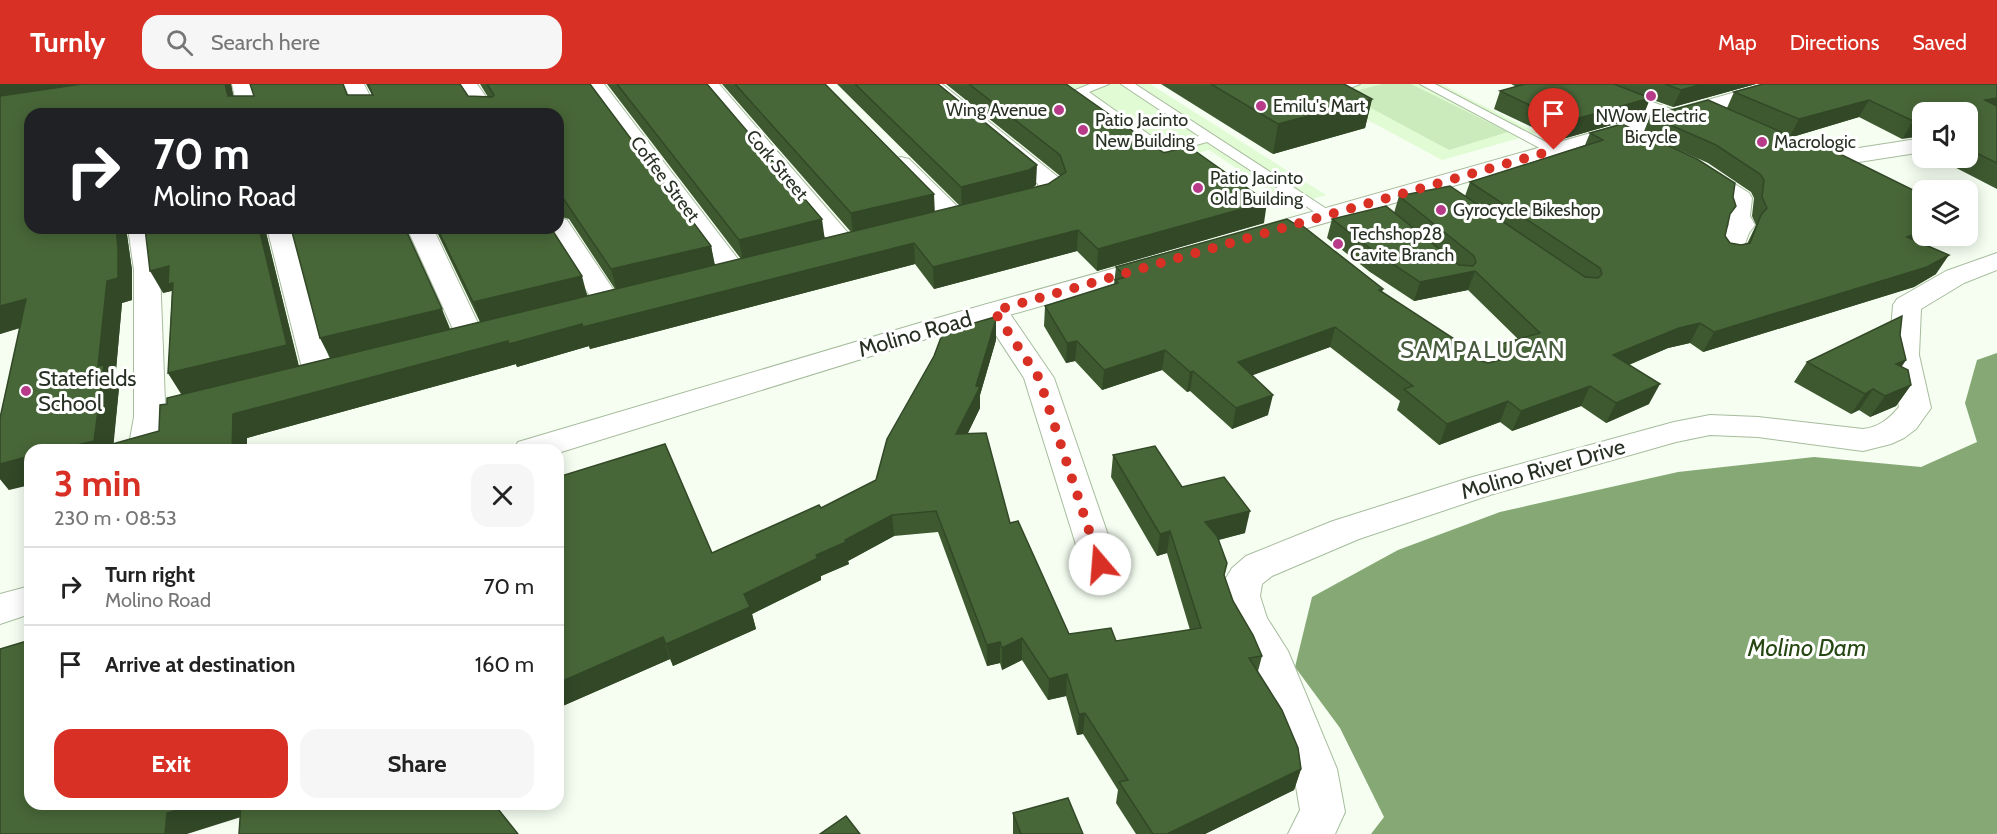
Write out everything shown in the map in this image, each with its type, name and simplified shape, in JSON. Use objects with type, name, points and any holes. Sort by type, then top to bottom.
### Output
[{"type":"street","points":[[242,84],[248,108]]},
{"type":"street","points":[[354,84],[365,108]]},
{"type":"street","points":[[467,84],[483,108]]},
{"type":"street","name":"Coffee Street","points":[[594,84],[735,273]]},
{"type":"street","name":"Cork Street","points":[[708,84],[846,246]]},
{"type":"street","points":[[923,227],[1038,198],[1051,191],[1050,182],[929,84]]},
{"type":"street","points":[[1587,84],[1671,117]]},
{"type":"street","points":[[1235,242],[1786,84]]},
{"type":"street","points":[[1702,108],[1732,122]]},
{"type":"street","points":[[1618,132],[1648,146]]},
{"type":"street","points":[[1784,146],[1804,155],[1833,159],[1912,147]]},
{"type":"street","points":[[889,152],[976,214]]},
{"type":"street","points":[[1677,160],[1717,181],[1740,198],[1738,216],[1742,225],[1736,233],[1730,254]]},
{"type":"street","points":[[1292,225],[1318,245]]},
{"type":"street","points":[[142,234],[147,270],[150,417],[145,444]]},
{"type":"street","points":[[282,234],[319,376]]},
{"type":"street","points":[[423,234],[472,338]]},
{"type":"street","points":[[564,234],[609,304]]},
{"type":"street","name":"Molino Road","points":[[550,444],[1178,258]]},
{"type":"street","name":"Molino River Drive","points":[[1311,834],[1323,813],[1315,769],[1268,651],[1249,622],[1241,596],[1245,578],[1259,566],[1346,530],[1481,486],[1674,432],[1710,425],[1739,426],[1863,440],[1876,439],[1895,432],[1906,422],[1915,408],[1904,355],[1907,305],[1955,277],[1997,261]]},
{"type":"street","points":[[994,311],[1039,378],[1100,564]]},
{"type":"street","points":[[150,417],[229,398]]},
{"type":"street","points":[[0,609],[24,602]]},
{"type":"lane","points":[[1103,84],[1079,91],[1157,146],[1171,148],[1210,137]]},
{"type":"lane","points":[[1127,84],[1329,215]]},
{"type":"lane","points":[[1339,88],[1354,84]]},
{"type":"lane","points":[[1426,84],[1554,150]]},
{"type":"lane","points":[[1431,185],[1450,199]]},
{"type":"lane","points":[[1368,204],[1386,219]]},
{"type":"shaded area","points":[[1049,84],[1150,84],[1326,195],[1292,205],[1209,150],[1118,175]]},
{"type":"shaded area","points":[[1301,84],[1441,84],[1537,133],[1442,160]]},
{"type":"shaded area","points":[[1382,84],[1411,84],[1508,132],[1449,150],[1345,94]]},
{"type":"water","name":"Molino Dam","points":[[1997,353],[1997,834],[1371,834],[1384,817],[1340,728],[1295,667],[1312,597],[1398,550],[1500,512],[1678,472],[1814,457],[1921,467],[1977,442],[1965,403],[1977,360]]},
{"type":"building","points":[[82,84],[225,84],[228,96],[254,96],[250,84],[343,84],[347,95],[373,95],[368,84],[460,84],[468,96],[492,97],[494,95],[487,84],[590,84],[711,246],[611,269],[564,199],[564,108],[24,108],[24,234],[117,234],[118,278],[107,281],[98,366],[104,365],[94,441],[81,444],[24,444],[24,458],[0,464],[0,418],[26,299],[0,306],[0,96]]},
{"type":"building","points":[[617,84],[707,84],[822,219],[739,240]]},
{"type":"building","points":[[735,84],[825,84],[934,194],[851,213]]},
{"type":"building","points":[[855,84],[938,84],[1037,165],[1029,170],[961,187]]},
{"type":"building","points":[[969,84],[1066,84],[1164,153],[1188,146],[1267,202],[1098,249],[1078,230],[933,267],[914,243],[583,327],[582,324],[509,344],[508,341],[233,414],[232,444],[112,444],[159,431],[160,405],[167,404],[167,398],[1048,184],[1066,172],[1060,155]]},
{"type":"building","points":[[1211,84],[1344,84],[1372,99],[1278,124]]},
{"type":"building","points":[[1525,84],[1614,84],[1650,98],[1565,122],[1500,91]]},
{"type":"building","points":[[1665,84],[1702,84],[1681,90]]},
{"type":"building","points":[[1763,84],[1997,84],[1997,98],[1985,100],[1997,106],[1997,163],[1978,154],[1978,102],[1912,102],[1912,121],[1869,100],[1799,119],[1734,92]]},
{"type":"building","points":[[1708,100],[1813,146],[1826,147],[1912,190],[1912,235],[1907,237],[1912,239],[1912,246],[1928,246],[1949,255],[1927,267],[1714,332],[1700,323],[1679,328],[1613,355],[1660,384],[1616,403],[1590,386],[1521,411],[1508,401],[1447,424],[1404,389],[1413,386],[1335,327],[1238,362],[1273,395],[1236,408],[1165,350],[1104,370],[1077,341],[1067,343],[1045,306],[1118,283],[1115,280],[1126,277],[1116,267],[1287,219],[1295,224],[1299,223],[1383,289],[1379,290],[1456,340],[1476,359],[1488,363],[1500,360],[1506,352],[1501,344],[1540,333],[1475,271],[1420,282],[1375,252],[1332,219],[1386,206],[1459,265],[1473,266],[1476,262],[1474,256],[1399,196],[1450,186],[1585,277],[1598,278],[1602,274],[1600,268],[1470,182],[1603,140],[1590,133],[1622,124],[1697,159],[1735,183],[1733,197],[1736,206],[1730,214],[1725,236],[1730,243],[1741,245],[1750,243],[1761,215],[1767,208],[1762,197],[1764,180],[1760,174],[1716,145],[1650,116]]},
{"type":"building","points":[[146,234],[260,234],[287,345],[168,373],[173,283],[168,284],[169,266],[150,271]]},
{"type":"building","points":[[293,234],[408,234],[442,309],[320,338]]},
{"type":"building","points":[[440,234],[555,234],[582,276],[473,302]]},
{"type":"building","points":[[1902,316],[1900,335],[1906,360],[1896,364],[1908,370],[1911,385],[1885,396],[1873,389],[1865,394],[1807,362]]},
{"type":"building","points":[[995,317],[996,319],[976,386],[980,387],[956,434],[986,433],[1010,523],[1018,521],[1069,634],[1111,628],[1116,641],[1201,628],[1170,531],[1160,534],[1113,455],[1155,446],[1182,487],[1224,477],[1250,511],[1205,522],[1217,536],[1227,563],[1224,575],[1233,601],[1253,635],[1262,656],[1249,658],[1282,710],[1298,748],[1301,769],[1167,834],[1153,834],[1119,782],[1128,780],[1085,713],[1079,714],[1067,674],[1049,679],[1022,638],[1002,648],[1000,642],[987,645],[936,511],[892,515],[845,540],[846,542],[816,555],[818,558],[744,594],[750,607],[666,644],[663,637],[564,680],[564,475],[665,444],[712,553],[819,505],[821,508],[876,480],[887,439],[934,356],[943,332]]},
{"type":"building","points":[[24,642],[24,810],[177,810],[167,813],[165,834],[0,834],[0,649]]},
{"type":"building","points":[[1068,798],[1083,834],[1021,834],[1013,813]]},
{"type":"building","points":[[241,810],[499,810],[518,834],[239,834]]},
{"type":"building","points":[[846,816],[860,834],[820,834]]},
{"type":"place","name":"NWow Electric Bicycle","points":[[1651,96]]},
{"type":"place","name":"Emilu's Mart","points":[[1261,106]]},
{"type":"place","name":"Wing Avenue","points":[[1059,110]]},
{"type":"place","name":"Patio Jacinto New Building","points":[[1083,130]]},
{"type":"place","name":"Macrologic","points":[[1762,142]]},
{"type":"place","name":"Patio Jacinto Old Building","points":[[1198,188]]},
{"type":"place","name":"Gyrocycle Bikeshop","points":[[1441,210]]},
{"type":"place","name":"Techshop28 Cavite Branch","points":[[1338,244]]},
{"type":"place","name":"Statefields School","points":[[26,391]]},
{"type":"district","name":"SAMPALUCAN","points":[[1483,349]]},
{"type":"route","points":[[1100,564],[1039,378],[994,311],[1554,150]]}]
